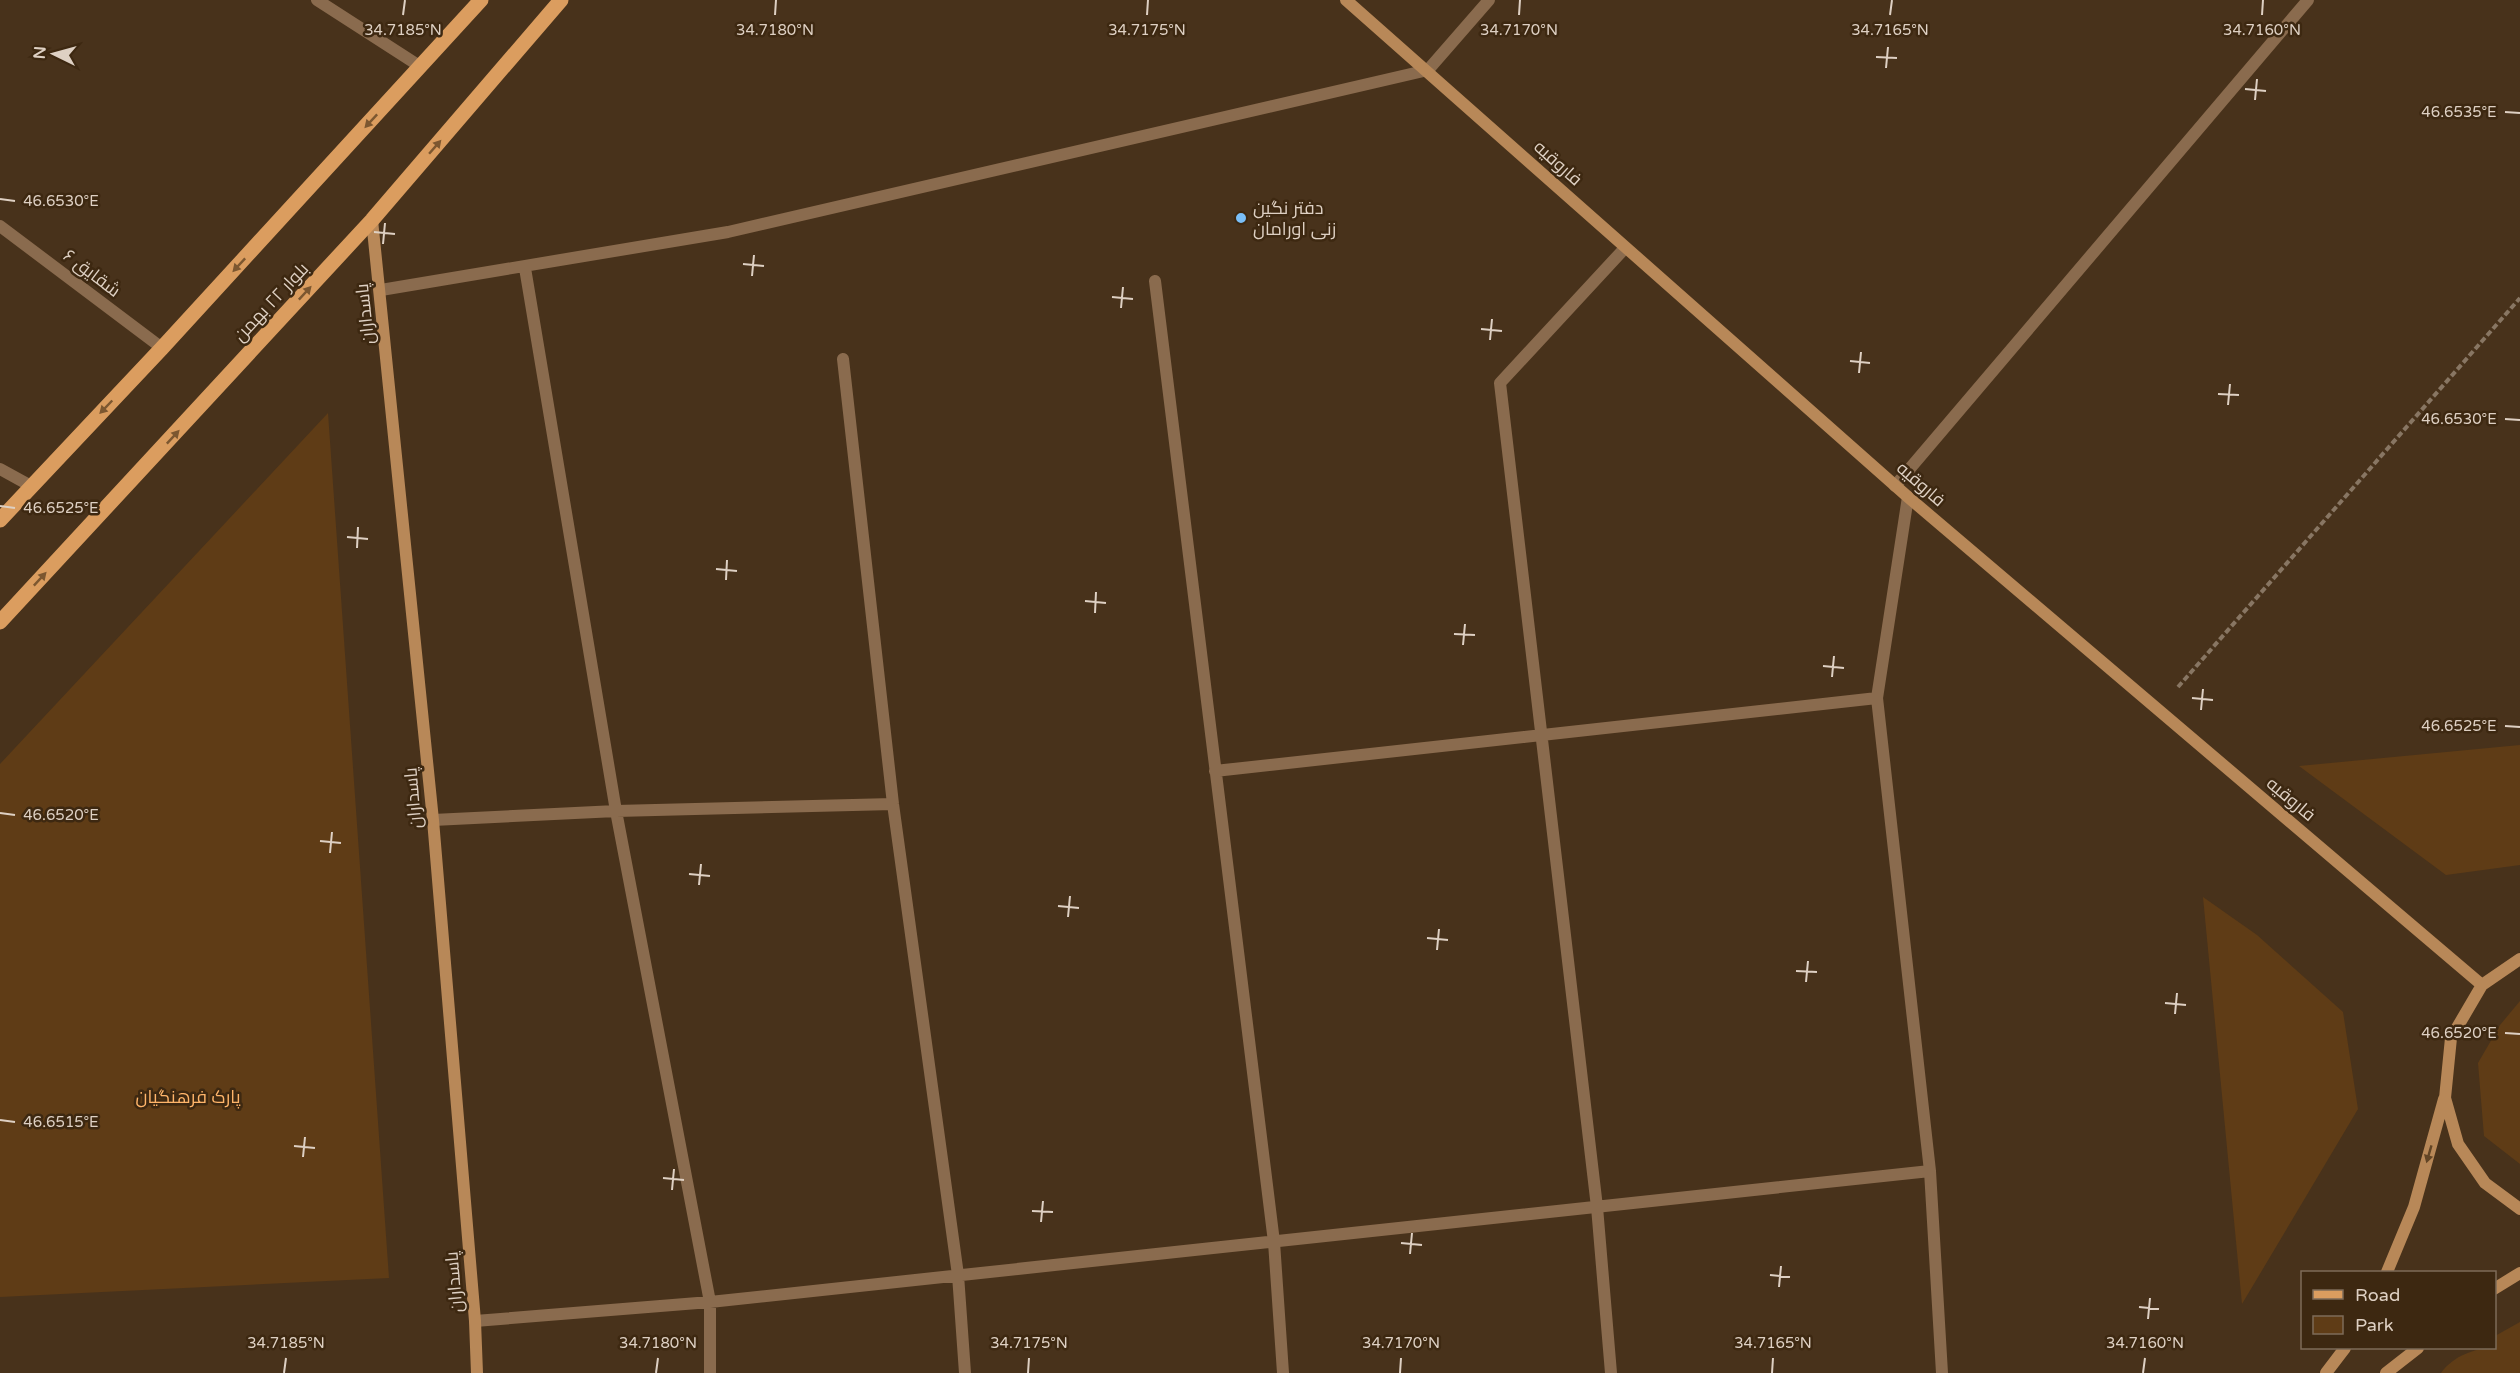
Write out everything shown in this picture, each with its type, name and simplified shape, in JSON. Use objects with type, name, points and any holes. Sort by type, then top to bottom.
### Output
[{"type":"main road","points":[[0,520],[421,68],[481,0]]},
{"type":"main road","name":"بلوار ۲۲ بهمن","points":[[0,622],[372,220],[561,0]]},
{"type":"main road","name":"فاروقیه","points":[[1346,0],[1428,70],[1625,248],[1895,486],[2482,985]]},
{"type":"main road","name":"پاسداران","points":[[372,220],[381,290],[433,820],[475,1321],[477,1373]]},
{"type":"main road","points":[[2387,1271],[2414,1207],[2445,1098],[2451,1038],[2482,985],[2520,959]]},
{"type":"main road","points":[[2445,1098],[2458,1144],[2485,1183],[2520,1209]]},
{"type":"main road","points":[[2496,1288],[2520,1273]]},
{"type":"main road","points":[[2326,1373],[2344,1349]]},
{"type":"main road","points":[[2386,1373],[2416,1349]]},
{"type":"street","points":[[317,0],[421,68]]},
{"type":"street","points":[[381,290],[728,232],[1428,70],[1489,0]]},
{"type":"street","points":[[1895,486],[2308,0]]},
{"type":"street","name":"شقایق ۶","points":[[0,226],[162,348]]},
{"type":"street","points":[[1611,1373],[1597,1207],[1500,383],[1625,248]]},
{"type":"street","points":[[525,267],[616,811],[710,1302],[710,1373]]},
{"type":"street","points":[[1155,281],[1274,1242],[1283,1373]]},
{"type":"street","points":[[843,359],[893,804],[958,1275],[965,1373]]},
{"type":"street","points":[[0,469],[31,486]]},
{"type":"street","points":[[1908,497],[1877,698],[1930,1171],[1942,1373]]},
{"type":"street","points":[[1215,771],[1877,698]]},
{"type":"street","points":[[433,820],[616,811],[893,804]]},
{"type":"street","points":[[475,1321],[710,1302],[1930,1171]]},
{"type":"path","points":[[2158,710],[2520,298]]},
{"type":"green space","name":"پارک فرهنگیان","points":[[328,413],[389,1278],[0,1297],[0,764]]},
{"type":"green space","points":[[2520,745],[2520,865],[2446,875],[2299,766]]},
{"type":"green space","points":[[2203,897],[2257,935],[2343,1012],[2358,1109],[2242,1304]]},
{"type":"green space","points":[[2520,1001],[2520,1164],[2484,1136],[2478,1063],[2500,1025]]},
{"type":"green space","points":[[2520,1322],[2520,1373],[2441,1373],[2465,1354],[2496,1349],[2496,1335]]},
{"type":"place","name":"دفتر نگین زنی اورامان","points":[[1241,218]]}]
